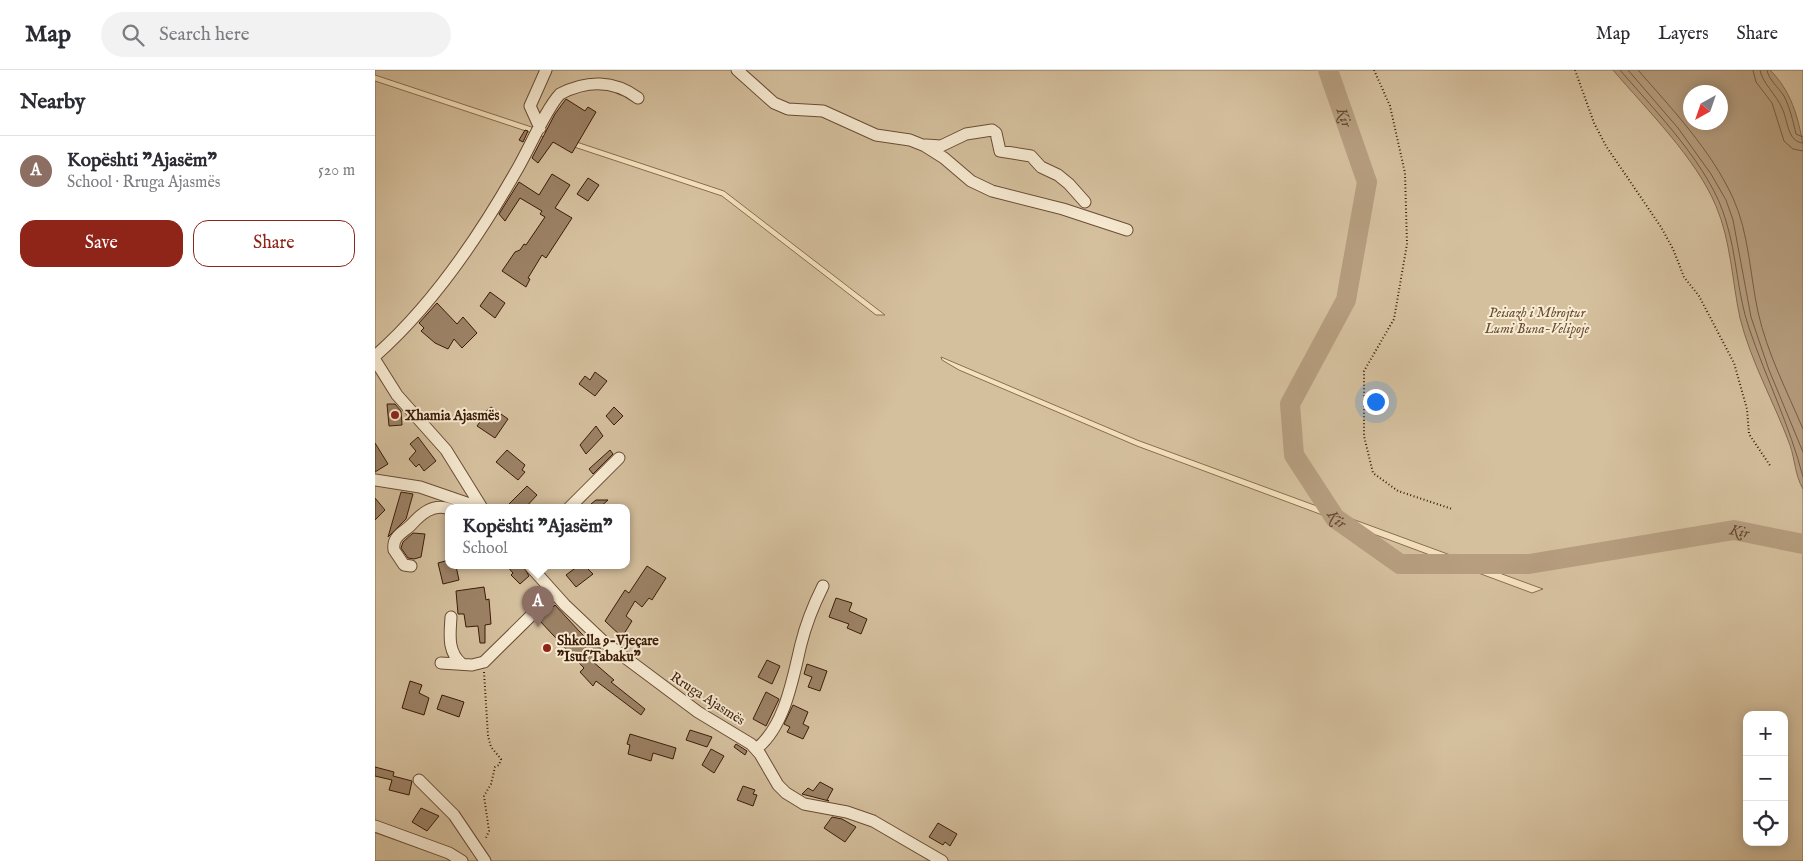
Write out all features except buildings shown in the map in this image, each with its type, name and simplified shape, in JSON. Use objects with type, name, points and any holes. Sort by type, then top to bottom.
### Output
[{"type":"street","points":[[541,128],[530,106],[546,70]]},
{"type":"street","points":[[737,70],[774,103],[788,109],[823,111],[876,135],[910,140],[925,146],[944,158],[971,181],[992,191],[1063,209],[1127,230]]},
{"type":"street","points":[[375,356],[426,303],[459,260],[515,175],[557,98],[578,86],[608,84],[627,90],[638,98]]},
{"type":"street","points":[[925,146],[941,146],[967,134],[993,130],[996,133],[1000,151],[1031,156],[1041,167],[1066,182],[1085,202]]},
{"type":"street","points":[[375,360],[397,394],[446,450],[479,504]]},
{"type":"street","points":[[573,504],[619,458]]},
{"type":"street","points":[[375,480],[420,487],[469,504]]},
{"type":"street","points":[[411,566],[404,565],[394,550],[397,536],[422,513],[434,508],[445,509]]},
{"type":"street","name":"Rruga Ajasmës","points":[[533,569],[554,594],[603,642],[698,712],[743,738],[756,749],[778,786],[795,799],[804,804],[847,812],[873,821],[942,861]]},
{"type":"street","points":[[756,749],[763,744],[772,730],[787,699],[801,643],[823,586]]},
{"type":"street","points":[[441,663],[472,665],[484,662],[493,656],[554,594]]},
{"type":"street","points":[[451,617],[450,640],[452,653],[462,664]]},
{"type":"street","points":[[419,780],[455,814],[485,861]]},
{"type":"street","points":[[375,826],[442,850],[462,861]]},
{"type":"path","points":[[1374,70],[1390,106],[1405,173],[1407,244],[1394,319],[1363,371],[1364,436],[1373,473],[1398,492],[1452,509]]},
{"type":"path","points":[[1575,70],[1594,123],[1606,146],[1661,227],[1673,249],[1684,277],[1699,296],[1734,363],[1747,409],[1749,434],[1771,467]]},
{"type":"path","points":[[484,662],[488,736],[491,747],[501,759],[495,767],[491,784],[484,796],[489,831],[485,845]]},
{"type":"green space","name":"Peisazh i Mbrojtur Lumi Buna-Velipoje","points":[[375,70],[1803,70],[1803,861],[375,861],[375,81],[722,196],[876,315],[885,315],[724,191],[375,75]],"holes":[[[941,357],[1137,440],[1543,589],[1532,593],[1137,446],[959,370],[942,360]]]},
{"type":"water","points":[[1613,70],[1770,70],[1783,86],[1793,104],[1803,145],[1803,489],[1798,478],[1790,445],[1756,366],[1740,318],[1725,233],[1716,206],[1684,152]]},
{"type":"waterway","name":"Kir","points":[[1328,70],[1367,182],[1346,300],[1290,404],[1294,455],[1335,518],[1400,564],[1529,564],[1734,530],[1803,544]]},
{"type":"place","name":"Xhamia Ajasmës","points":[[395,415]]},
{"type":"place","name":"Kopështi \"Ajasëm\"","points":[[538,627]]},
{"type":"place","name":"Shkolla 9-Vjeçare \"Isuf Tabaku\"","points":[[547,648]]}]
